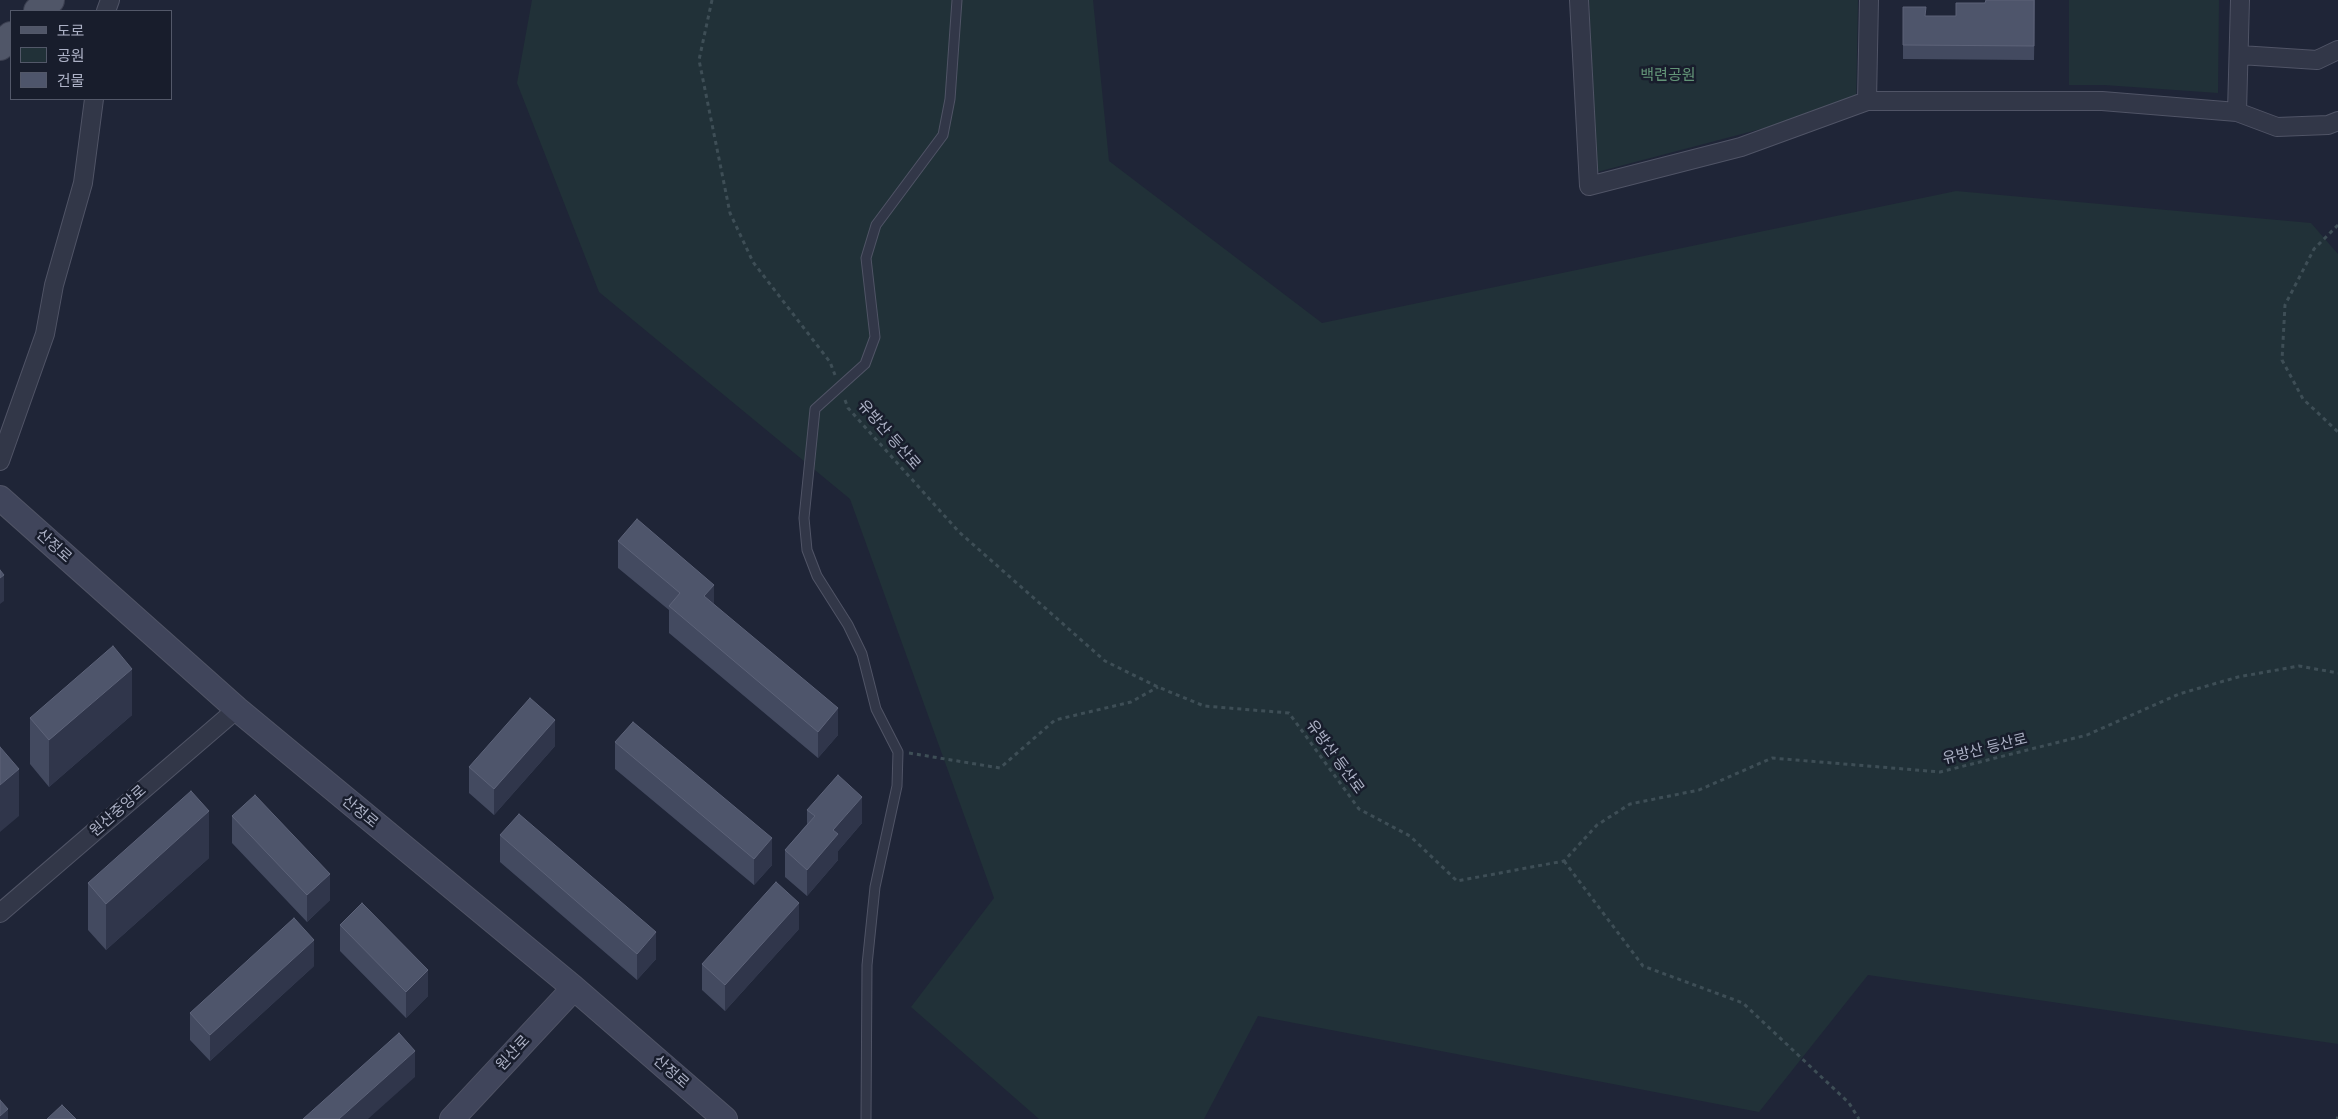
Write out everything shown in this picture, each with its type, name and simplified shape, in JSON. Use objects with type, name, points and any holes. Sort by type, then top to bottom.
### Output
[{"type":"main road","points":[[39,10],[50,0]]},
{"type":"main road","points":[[0,46],[10,37]]},
{"type":"street","points":[[1579,0],[1589,186],[1741,146],[1867,101],[2102,101],[2238,112],[2277,127],[2328,125],[2338,121]]},
{"type":"street","points":[[1867,101],[1869,0]]},
{"type":"street","points":[[2238,112],[2240,0]]},
{"type":"street","points":[[2240,55],[2317,60],[2338,50]]},
{"type":"street","points":[[0,461],[45,334],[54,285],[83,183],[94,100]]},
{"type":"street","name":"산정로","points":[[0,498],[237,709],[574,988],[725,1119]]},
{"type":"street","name":"원산중앙로","points":[[0,913],[237,709]]},
{"type":"street","name":"원산로","points":[[452,1119],[574,988]]},
{"type":"lane","points":[[866,1119],[867,966],[875,887],[897,786],[898,752],[876,709],[862,654],[848,625],[817,576],[807,550],[804,518],[815,409],[865,364],[874,337],[866,258],[876,225],[943,135],[950,99],[957,0]]},
{"type":"path","name":"유방산 등산로","points":[[712,0],[699,60],[730,213],[753,262],[830,362],[848,408],[959,532],[1105,661],[1158,687],[1204,706],[1289,713],[1360,809],[1410,836],[1457,881],[1564,861],[1597,825],[1630,804],[1699,790],[1772,758],[1940,772],[2087,735],[2179,694],[2238,677],[2299,666],[2338,673]]},
{"type":"path","points":[[2338,225],[2314,249],[2285,305],[2282,360],[2303,399],[2338,432]]},
{"type":"path","points":[[898,752],[1000,768],[1055,720],[1131,702],[1158,687]]},
{"type":"path","points":[[1564,861],[1643,966],[1743,1003],[1849,1103],[1859,1119]]},
{"type":"green space","points":[[532,0],[1093,0],[1109,161],[1322,323],[1956,191],[2311,223],[2338,254],[2338,1044],[1868,975],[1759,1112],[1258,1016],[1204,1119],[1039,1119],[911,1007],[994,898],[850,499],[599,292],[517,83]]},
{"type":"green space","name":"백련공원","points":[[1589,0],[1858,0],[1856,104],[1597,172]]},
{"type":"green space","points":[[2069,0],[2219,0],[2218,93],[2104,85],[2069,85]]},
{"type":"building","points":[[1986,0],[2034,0],[2034,46],[1903,45],[1903,7],[1926,7],[1925,16],[1956,16],[1956,3],[1985,3]]},
{"type":"building","points":[[637,519],[714,585],[704,596],[838,708],[818,732],[669,606],[680,593],[618,541]]},
{"type":"building","points":[[0,570],[4,575],[0,578]]},
{"type":"building","points":[[113,646],[132,669],[49,740],[30,718]]},
{"type":"building","points":[[530,698],[555,720],[494,789],[469,767]]},
{"type":"building","points":[[633,722],[772,838],[754,859],[615,742]]},
{"type":"building","points":[[0,747],[19,769],[0,785]]},
{"type":"building","points":[[838,775],[862,797],[833,830],[838,834],[807,870],[785,850],[815,816],[807,810]]},
{"type":"building","points":[[191,791],[209,811],[106,904],[88,883]]},
{"type":"building","points":[[255,795],[330,874],[307,895],[232,816]]},
{"type":"building","points":[[519,814],[656,932],[637,954],[500,835]]},
{"type":"building","points":[[776,882],[799,903],[725,985],[702,964]]},
{"type":"building","points":[[362,903],[428,970],[406,992],[340,925]]},
{"type":"building","points":[[294,918],[314,940],[210,1035],[190,1013]]},
{"type":"building","points":[[399,1033],[415,1051],[339,1119],[303,1119]]},
{"type":"building","points":[[0,1100],[8,1109],[0,1116]]},
{"type":"building","points":[[62,1105],[76,1119],[47,1119]]}]
